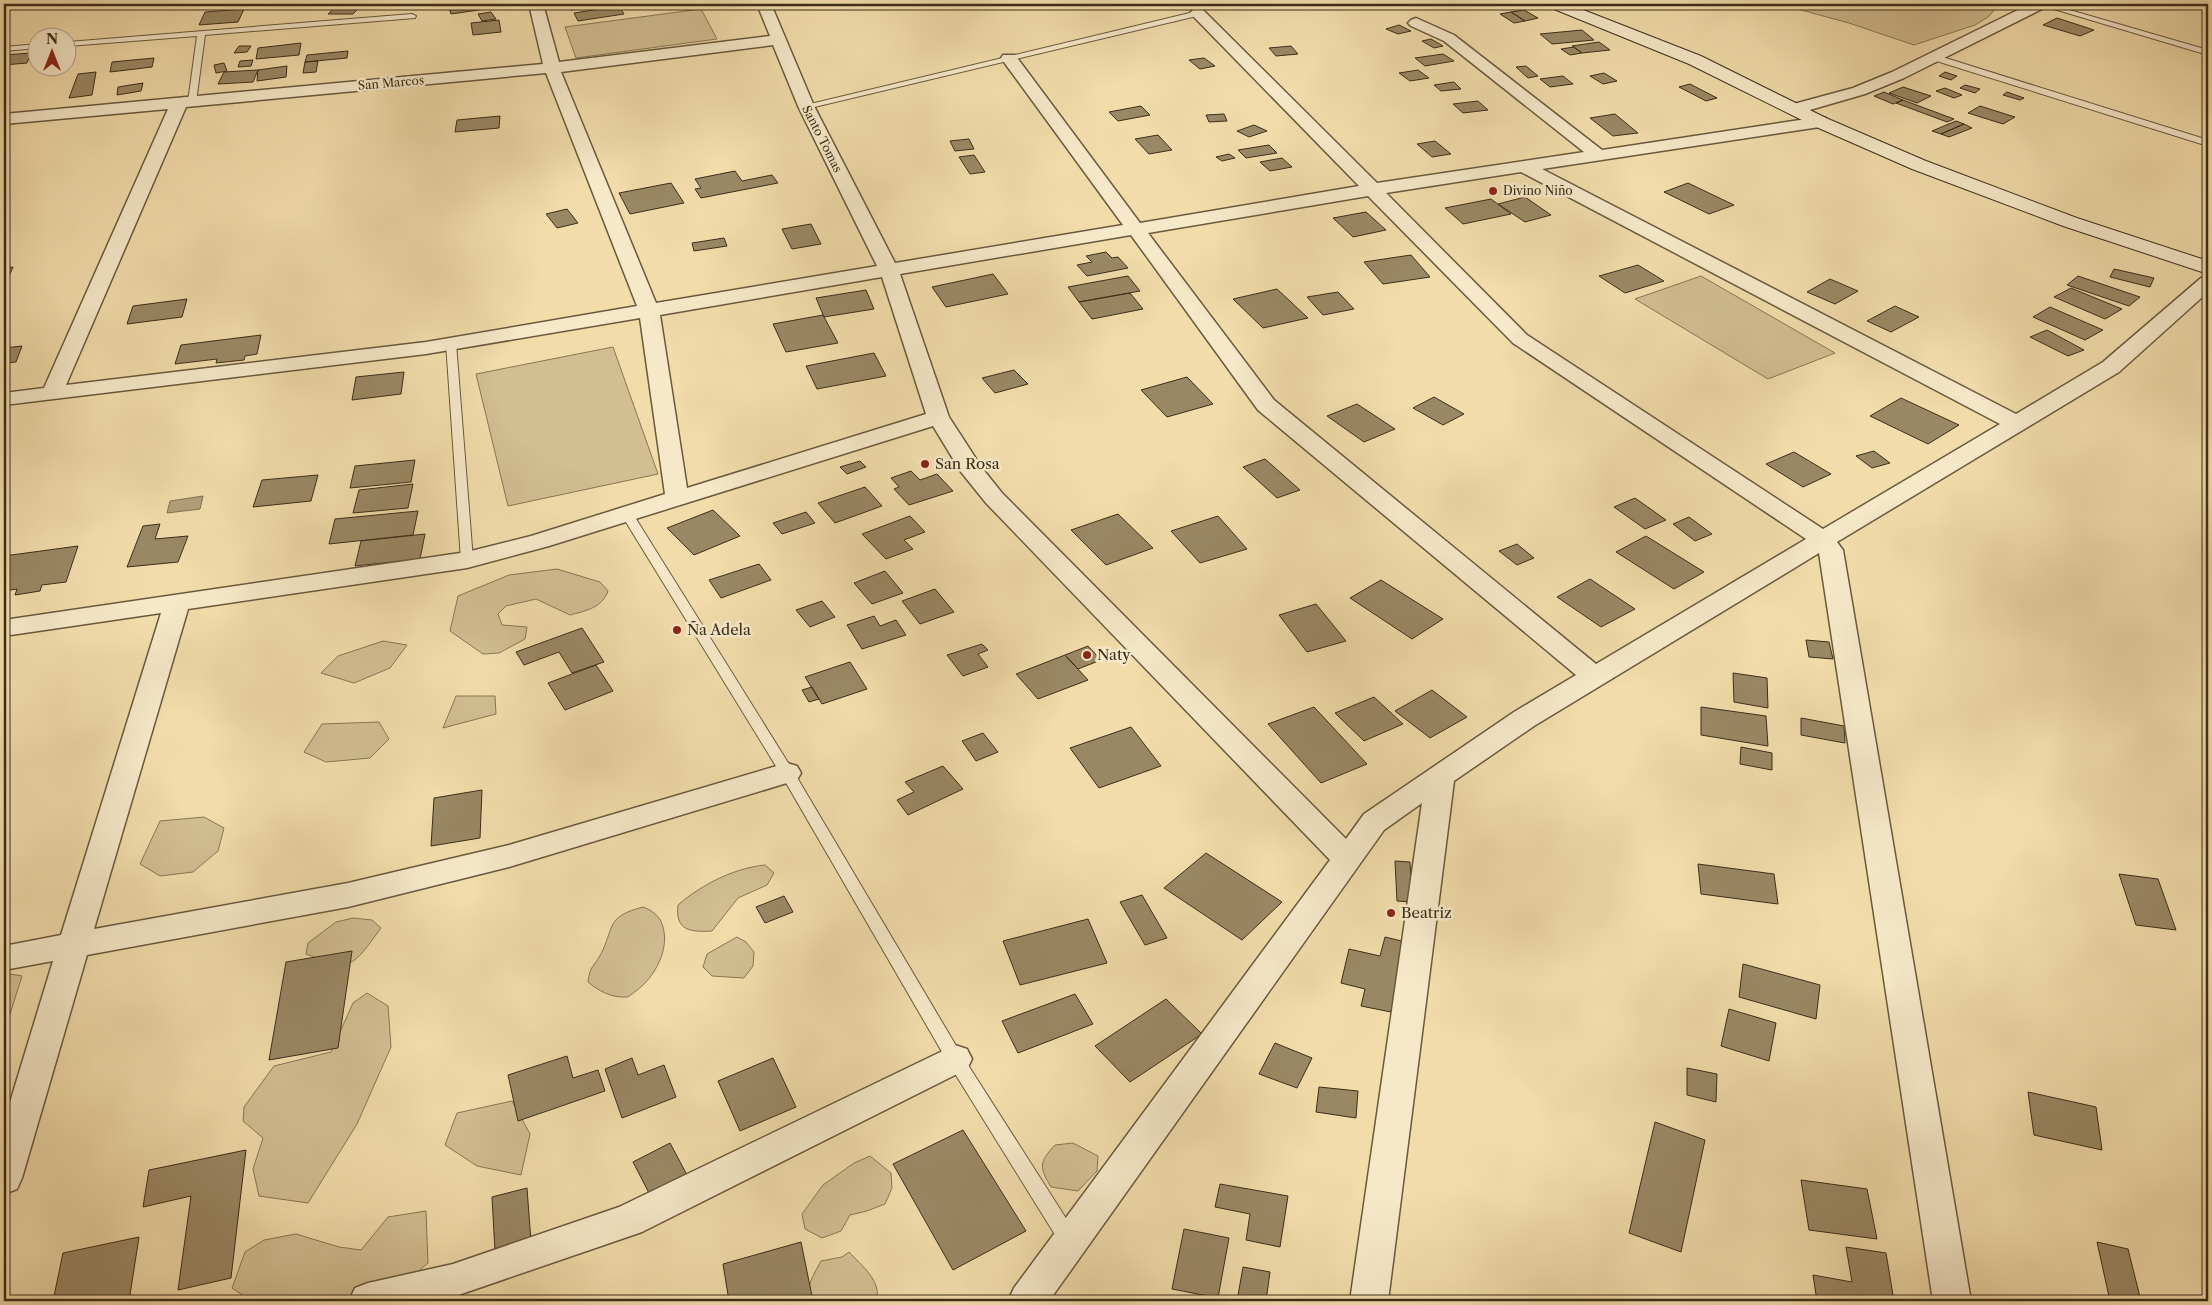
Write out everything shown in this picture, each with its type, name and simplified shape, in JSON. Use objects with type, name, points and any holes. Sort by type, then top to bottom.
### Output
[{"type":"street","points":[[536,4],[552,68],[649,310],[677,497]]},
{"type":"street","name":"Santo Tomas","points":[[764,4],[777,40],[806,106],[889,270],[938,417],[973,472],[994,498],[1346,858]]},
{"type":"street","points":[[1555,4],[1695,60],[1820,122],[1919,165],[1997,195],[2208,268]]},
{"type":"street","points":[[1796,110],[1859,91],[2041,4]]},
{"type":"street","points":[[1198,13],[1520,339],[1822,539],[1831,550],[1952,1301]]},
{"type":"street","points":[[1416,22],[1449,38],[1598,155]]},
{"type":"street","name":"San Marcos","points":[[4,118],[552,68],[777,40]]},
{"type":"street","points":[[1009,58],[1137,228],[1266,405],[1594,676]]},
{"type":"street","points":[[52,393],[185,102]]},
{"type":"street","points":[[4,399],[451,343],[1372,189],[1820,122]]},
{"type":"street","points":[[1524,166],[2016,423]]},
{"type":"street","points":[[1027,1301],[1346,858],[1374,822],[1524,719],[2110,367],[2208,282]]},
{"type":"street","points":[[4,628],[468,560],[540,541],[938,417]]},
{"type":"street","points":[[4,1178],[177,603]]},
{"type":"street","points":[[4,958],[348,895],[508,856],[787,773]]},
{"type":"street","points":[[1369,1301],[1440,777]]},
{"type":"street","points":[[368,1301],[453,1281],[629,1220],[955,1059]]},
{"type":"lane","points":[[2041,4],[2208,53]]},
{"type":"lane","points":[[806,106],[1198,13]]},
{"type":"lane","points":[[78,43],[412,16]]},
{"type":"lane","points":[[185,102],[201,33]]},
{"type":"lane","points":[[4,49],[28,47]]},
{"type":"lane","points":[[1933,57],[2208,143]]},
{"type":"lane","points":[[451,343],[468,560]]},
{"type":"lane","points":[[627,514],[787,773],[955,1059],[1069,1241]]},
{"type":"shaded area","points":[[1779,4],[1991,4],[1996,8],[1988,17],[1975,25],[1914,45],[1849,23]]},
{"type":"shaded area","points":[[701,9],[717,39],[576,58],[565,27]]},
{"type":"shaded area","points":[[1701,276],[1835,353],[1768,379],[1635,299]]},
{"type":"shaded area","points":[[613,347],[658,474],[508,506],[476,374]]},
{"type":"shaded area","points":[[203,496],[200,509],[167,513],[170,501]]},
{"type":"shaded area","points":[[557,569],[600,582],[608,591],[605,597],[592,608],[570,615],[536,599],[506,606],[498,614],[502,625],[527,627],[525,639],[499,653],[483,654],[450,631],[458,596],[509,575]]},
{"type":"shaded area","points":[[383,641],[407,645],[390,668],[354,683],[321,673],[338,656]]},
{"type":"shaded area","points":[[456,696],[495,696],[496,714],[443,728]]},
{"type":"shaded area","points":[[379,722],[389,739],[370,758],[326,762],[304,752],[322,724]]},
{"type":"shaded area","points":[[204,817],[224,828],[218,851],[193,872],[160,876],[140,864],[160,821]]},
{"type":"shaded area","points":[[765,865],[774,873],[767,885],[738,898],[712,931],[691,930],[682,925],[679,920],[678,905],[687,898],[718,879],[742,870]]},
{"type":"shaded area","points":[[643,907],[659,918],[664,933],[663,952],[655,970],[643,985],[627,997],[616,996],[596,988],[588,982],[589,976],[591,969],[601,954],[613,923],[623,914]]},
{"type":"shaded area","points":[[353,918],[372,920],[381,928],[357,958],[343,964],[333,963],[306,954],[308,943],[336,922]]},
{"type":"shaded area","points":[[737,937],[746,942],[754,952],[753,966],[744,978],[712,976],[703,967],[707,954]]},
{"type":"shaded area","points":[[4,973],[22,976],[6,1027],[4,1028]]},
{"type":"shaded area","points":[[367,993],[388,1006],[391,1047],[357,1124],[308,1203],[259,1196],[253,1169],[263,1138],[243,1121],[244,1107],[274,1066],[331,1052],[353,1003]]},
{"type":"shaded area","points":[[512,1101],[530,1134],[521,1175],[477,1166],[445,1145],[457,1113]]},
{"type":"shaded area","points":[[1073,1143],[1098,1156],[1097,1171],[1078,1191],[1051,1187],[1043,1169],[1046,1156],[1055,1145]]},
{"type":"shaded area","points":[[870,1156],[891,1173],[892,1188],[885,1204],[850,1215],[841,1231],[822,1238],[805,1229],[802,1214],[823,1185],[854,1163]]},
{"type":"shaded area","points":[[426,1211],[428,1263],[383,1301],[251,1301],[232,1288],[245,1252],[264,1240],[296,1234],[339,1247],[361,1250],[388,1217]]},
{"type":"shaded area","points":[[849,1252],[865,1268],[874,1281],[877,1294],[876,1301],[810,1301],[809,1286],[821,1261],[842,1257]]},
{"type":"building","points":[[339,4],[362,4],[353,14],[328,14]]},
{"type":"building","points":[[491,4],[492,8],[451,14],[448,5]]},
{"type":"building","points":[[567,4],[587,4],[589,8],[571,10]]},
{"type":"building","points":[[833,4],[858,4],[837,8]]},
{"type":"building","points":[[619,6],[624,14],[578,21],[574,13]]},
{"type":"building","points":[[244,9],[238,22],[199,25],[205,12]]},
{"type":"building","points":[[1524,10],[1538,18],[1525,21],[1511,12]]},
{"type":"building","points":[[491,12],[496,19],[482,21],[478,14]]},
{"type":"building","points":[[1511,12],[1525,21],[1514,23],[1500,14]]},
{"type":"building","points":[[2057,18],[2094,30],[2080,36],[2043,25]]},
{"type":"building","points":[[499,20],[501,32],[473,35],[471,23]]},
{"type":"building","points":[[1399,25],[1411,31],[1398,34],[1386,29]]},
{"type":"building","points":[[1582,30],[1594,40],[1552,44],[1540,34]]},
{"type":"building","points":[[1431,39],[1443,46],[1434,48],[1422,41]]},
{"type":"building","points":[[1599,42],[1610,50],[1582,53],[1572,46]]},
{"type":"building","points":[[301,43],[299,55],[256,59],[258,48]]},
{"type":"building","points":[[239,46],[251,46],[247,52],[234,53]]},
{"type":"building","points":[[1291,46],[1298,54],[1276,56],[1269,48]]},
{"type":"building","points":[[1574,47],[1582,53],[1570,55],[1561,49]]},
{"type":"building","points":[[348,51],[347,58],[305,62],[307,55]]},
{"type":"building","points":[[28,53],[28,60],[27,63],[4,65],[4,55]]},
{"type":"building","points":[[1443,54],[1454,61],[1425,66],[1415,58]]},
{"type":"building","points":[[154,58],[152,67],[110,72],[112,62]]},
{"type":"building","points":[[1204,58],[1215,66],[1200,69],[1189,60]]},
{"type":"building","points":[[253,60],[251,66],[238,67],[240,61]]},
{"type":"building","points":[[318,61],[316,72],[303,73],[305,62]]},
{"type":"building","points":[[224,63],[227,71],[216,73],[214,65]]},
{"type":"building","points":[[287,66],[286,77],[257,81],[258,70]]},
{"type":"building","points":[[1526,66],[1538,76],[1528,78],[1516,67]]},
{"type":"building","points":[[258,70],[253,82],[218,84],[224,72]]},
{"type":"building","points":[[1418,70],[1429,78],[1410,81],[1399,73]]},
{"type":"building","points":[[96,72],[92,95],[69,98],[78,78],[78,74]]},
{"type":"building","points":[[1945,72],[1957,76],[1951,80],[1939,76]]},
{"type":"building","points":[[1604,73],[1617,81],[1603,84],[1590,76]]},
{"type":"building","points":[[1563,76],[1573,84],[1550,87],[1540,79]]},
{"type":"building","points":[[1454,82],[1461,89],[1441,91],[1434,85]]},
{"type":"building","points":[[143,83],[141,91],[117,95],[118,87]]},
{"type":"building","points":[[1690,84],[1717,98],[1706,101],[1679,87]]},
{"type":"building","points":[[1965,85],[1980,89],[1975,93],[1960,88]]},
{"type":"building","points":[[1903,87],[1931,96],[1917,103],[1889,93]]},
{"type":"building","points":[[1945,88],[1962,95],[1954,98],[1936,91]]},
{"type":"building","points":[[1884,92],[1903,100],[1893,104],[1874,96]]},
{"type":"building","points":[[2007,92],[2024,98],[2020,100],[2003,95]]},
{"type":"building","points":[[1903,100],[1954,119],[1947,122],[1896,103]]},
{"type":"building","points":[[1478,101],[1488,110],[1463,113],[1453,104]]},
{"type":"building","points":[[1141,106],[1150,115],[1118,121],[1109,112]]},
{"type":"building","points":[[1980,106],[2015,117],[2003,124],[1968,113]]},
{"type":"building","points":[[1224,114],[1227,121],[1209,122],[1206,115]]},
{"type":"building","points":[[1615,114],[1638,133],[1613,136],[1590,118]]},
{"type":"building","points":[[500,116],[499,128],[455,132],[457,120]]},
{"type":"building","points":[[1956,121],[1964,124],[1941,134],[1932,131]]},
{"type":"building","points":[[1964,124],[1972,128],[1949,137],[1941,134]]},
{"type":"building","points":[[1254,125],[1267,131],[1249,137],[1237,131]]},
{"type":"building","points":[[1158,135],[1172,150],[1149,154],[1135,139]]},
{"type":"building","points":[[969,139],[974,149],[955,151],[950,141]]},
{"type":"building","points":[[1435,141],[1451,154],[1432,157],[1417,144]]},
{"type":"building","points":[[1269,145],[1277,153],[1246,158],[1238,150]]},
{"type":"building","points":[[1229,154],[1235,158],[1222,161],[1216,157]]},
{"type":"building","points":[[974,155],[985,172],[970,174],[959,157]]},
{"type":"building","points":[[1282,158],[1292,167],[1270,171],[1260,162]]},
{"type":"building","points":[[735,171],[742,181],[772,175],[778,183],[701,198],[695,189],[701,188],[695,179]]},
{"type":"building","points":[[671,183],[684,203],[630,214],[619,193]]},
{"type":"building","points":[[1688,183],[1734,205],[1709,214],[1664,192]]},
{"type":"building","points":[[1525,197],[1551,215],[1525,222],[1498,204]]},
{"type":"building","points":[[1491,199],[1511,214],[1463,224],[1445,208]]},
{"type":"building","points":[[567,209],[578,223],[557,228],[546,214]]},
{"type":"building","points":[[1366,212],[1386,230],[1353,237],[1333,218]]},
{"type":"building","points":[[811,224],[821,244],[792,249],[782,229]]},
{"type":"building","points":[[724,238],[727,246],[694,251],[692,243]]},
{"type":"building","points":[[1106,252],[1112,258],[1118,257],[1128,268],[1087,276],[1077,265],[1092,262],[1086,256]]},
{"type":"building","points":[[1411,255],[1430,277],[1383,284],[1364,262]]},
{"type":"building","points":[[1638,265],[1664,281],[1625,293],[1599,276]]},
{"type":"building","points":[[13,267],[6,283],[4,283],[4,268]]},
{"type":"building","points":[[2114,269],[2154,278],[2150,287],[2110,277]]},
{"type":"building","points":[[993,274],[1008,294],[946,307],[932,287]]},
{"type":"building","points":[[1128,276],[1140,291],[1079,302],[1068,287]]},
{"type":"building","points":[[2078,276],[2140,297],[2129,306],[2067,285]]},
{"type":"building","points":[[1830,279],[1858,291],[1835,304],[1807,292]]},
{"type":"building","points":[[2071,288],[2122,309],[2105,319],[2054,297]]},
{"type":"building","points":[[1277,289],[1308,318],[1263,328],[1233,299]]},
{"type":"building","points":[[866,290],[874,309],[824,317],[816,298]]},
{"type":"building","points":[[1338,292],[1354,309],[1323,315],[1307,297]]},
{"type":"building","points":[[1130,293],[1143,309],[1092,319],[1079,302]]},
{"type":"building","points":[[187,299],[182,317],[127,324],[133,306]]},
{"type":"building","points":[[1895,306],[1919,317],[1891,332],[1867,321]]},
{"type":"building","points":[[2050,307],[2103,330],[2085,340],[2033,317]]},
{"type":"building","points":[[823,315],[838,343],[786,352],[773,324]]},
{"type":"building","points":[[2047,330],[2084,350],[2068,356],[2030,337]]},
{"type":"building","points":[[261,335],[257,354],[245,356],[244,360],[216,363],[217,359],[175,364],[181,345]]},
{"type":"building","points":[[22,346],[16,362],[4,363],[4,348]]},
{"type":"building","points":[[874,353],[886,376],[817,389],[806,366]]},
{"type":"building","points":[[1014,370],[1028,384],[995,393],[982,378]]},
{"type":"building","points":[[404,372],[401,394],[352,400],[356,377]]},
{"type":"building","points":[[1187,377],[1213,404],[1167,417],[1141,390]]},
{"type":"building","points":[[1434,397],[1464,414],[1443,425],[1413,408]]},
{"type":"building","points":[[1901,398],[1959,425],[1928,444],[1870,416]]},
{"type":"building","points":[[1357,404],[1395,429],[1364,442],[1327,416]]},
{"type":"building","points":[[1874,451],[1890,463],[1872,468],[1856,456]]},
{"type":"building","points":[[1794,452],[1831,474],[1803,487],[1766,464]]},
{"type":"building","points":[[1265,459],[1300,490],[1277,498],[1243,467]]},
{"type":"building","points":[[415,460],[411,482],[350,488],[355,466]]},
{"type":"building","points":[[860,461],[866,467],[847,474],[840,467]]},
{"type":"building","points":[[911,471],[920,480],[937,474],[953,491],[909,505],[894,489],[899,487],[891,478]]},
{"type":"building","points":[[318,475],[311,501],[253,507],[262,480]]},
{"type":"building","points":[[413,484],[408,508],[353,513],[359,490]]},
{"type":"building","points":[[865,487],[882,506],[835,523],[818,503]]},
{"type":"building","points":[[1635,498],[1666,520],[1645,529],[1614,507]]},
{"type":"building","points":[[713,510],[740,536],[694,555],[667,528]]},
{"type":"building","points":[[418,511],[413,535],[329,544],[335,519]]},
{"type":"building","points":[[806,512],[815,523],[782,534],[773,523]]},
{"type":"building","points":[[1118,514],[1153,548],[1106,565],[1071,530]]},
{"type":"building","points":[[910,516],[925,532],[904,540],[913,549],[886,559],[862,534]]},
{"type":"building","points":[[1218,516],[1247,549],[1200,563],[1171,531]]},
{"type":"building","points":[[1689,517],[1712,534],[1695,541],[1673,524]]},
{"type":"building","points":[[160,524],[155,539],[188,536],[178,562],[127,567],[143,526]]},
{"type":"building","points":[[425,534],[420,559],[355,566],[361,541]]},
{"type":"building","points":[[1646,536],[1704,572],[1674,589],[1616,552]]},
{"type":"building","points":[[1517,544],[1534,558],[1517,565],[1499,551]]},
{"type":"building","points":[[78,546],[66,582],[42,585],[40,591],[15,595],[17,589],[4,591],[4,578],[7,570],[4,570],[4,556]]},
{"type":"building","points":[[759,564],[771,580],[721,598],[709,580]]},
{"type":"building","points":[[885,571],[903,593],[872,604],[854,583]]},
{"type":"building","points":[[1590,579],[1635,609],[1601,627],[1557,597]]},
{"type":"building","points":[[1381,580],[1443,619],[1412,639],[1350,598]]},
{"type":"building","points":[[935,589],[954,612],[920,624],[902,601]]},
{"type":"building","points":[[822,601],[835,617],[810,627],[796,610]]},
{"type":"building","points":[[1316,604],[1346,641],[1307,652],[1279,615]]},
{"type":"building","points":[[874,616],[880,626],[896,620],[906,635],[862,649],[847,625]]},
{"type":"building","points":[[582,628],[604,662],[572,673],[559,652],[524,665],[516,652]]},
{"type":"building","points":[[1806,640],[1829,642],[1833,659],[1809,657]]},
{"type":"building","points":[[982,644],[988,650],[978,654],[988,667],[963,676],[947,655]]},
{"type":"building","points":[[1088,646],[1101,660],[1078,669],[1065,655]]},
{"type":"building","points":[[1065,655],[1088,680],[1038,699],[1016,674]]},
{"type":"building","points":[[850,662],[867,689],[822,704],[805,677]]},
{"type":"building","points":[[596,665],[613,691],[565,710],[548,683]]},
{"type":"building","points":[[1733,673],[1767,678],[1768,708],[1734,702]]},
{"type":"building","points":[[812,687],[819,699],[809,702],[802,690]]},
{"type":"building","points":[[1432,690],[1467,717],[1430,738],[1395,711]]},
{"type":"building","points":[[1374,697],[1403,724],[1364,741],[1335,713]]},
{"type":"building","points":[[1314,707],[1367,764],[1321,783],[1268,724]]},
{"type":"building","points":[[1701,707],[1766,716],[1768,746],[1701,735]]},
{"type":"building","points":[[1801,718],[1844,726],[1845,743],[1801,735]]},
{"type":"building","points":[[1131,727],[1161,766],[1099,788],[1070,748]]},
{"type":"building","points":[[983,733],[998,752],[976,761],[962,741]]},
{"type":"building","points":[[1741,747],[1772,753],[1772,770],[1740,764]]},
{"type":"building","points":[[943,766],[963,789],[908,815],[897,800],[914,792],[905,782]]},
{"type":"building","points":[[482,790],[480,838],[431,846],[434,798]]},
{"type":"building","points":[[1206,853],[1282,902],[1242,940],[1164,888]]},
{"type":"building","points":[[1395,861],[1410,862],[1412,902],[1397,901]]},
{"type":"building","points":[[1698,864],[1774,874],[1778,904],[1701,894]]},
{"type":"building","points":[[2119,874],[2158,879],[2176,930],[2136,925]]},
{"type":"building","points":[[1142,895],[1167,938],[1145,945],[1120,902]]},
{"type":"building","points":[[784,896],[793,912],[765,923],[756,907]]},
{"type":"building","points":[[1088,919],[1107,963],[1020,985],[1003,941]]},
{"type":"building","points":[[1385,937],[1406,942],[1391,1012],[1361,1006],[1365,989],[1341,983],[1349,949],[1380,956]]},
{"type":"building","points":[[352,951],[338,1048],[269,1060],[286,962]]},
{"type":"building","points":[[1743,964],[1820,985],[1816,1019],[1739,997]]},
{"type":"building","points":[[1075,994],[1093,1024],[1018,1053],[1002,1021]]},
{"type":"building","points":[[1166,999],[1202,1034],[1130,1082],[1095,1046]]},
{"type":"building","points":[[1729,1009],[1776,1023],[1769,1061],[1721,1046]]},
{"type":"building","points":[[1275,1043],[1312,1058],[1297,1088],[1259,1074]]},
{"type":"building","points":[[567,1056],[573,1078],[598,1070],[605,1091],[518,1121],[508,1075]]},
{"type":"building","points":[[632,1058],[638,1075],[664,1065],[676,1097],[622,1118],[605,1069]]},
{"type":"building","points":[[773,1058],[796,1107],[740,1131],[718,1081]]},
{"type":"building","points":[[1687,1068],[1717,1074],[1716,1102],[1687,1095]]},
{"type":"building","points":[[1319,1087],[1358,1091],[1356,1118],[1316,1112]]},
{"type":"building","points":[[2028,1092],[2096,1107],[2102,1150],[2034,1135]]},
{"type":"building","points":[[1655,1122],[1705,1140],[1681,1252],[1629,1233]]},
{"type":"building","points":[[963,1130],[1026,1231],[953,1270],[893,1164]]},
{"type":"building","points":[[670,1143],[687,1175],[650,1195],[633,1162]]},
{"type":"building","points":[[246,1150],[231,1278],[178,1290],[191,1196],[143,1207],[149,1170]]},
{"type":"building","points":[[1801,1180],[1867,1189],[1877,1239],[1809,1230]]},
{"type":"building","points":[[1220,1184],[1288,1196],[1280,1247],[1246,1240],[1250,1214],[1215,1207]]},
{"type":"building","points":[[527,1188],[531,1242],[495,1251],[492,1197]]},
{"type":"building","points":[[1184,1229],[1229,1238],[1218,1298],[1172,1289]]},
{"type":"building","points":[[139,1237],[129,1301],[53,1301],[63,1253]]},
{"type":"building","points":[[801,1242],[813,1301],[729,1301],[723,1264]]},
{"type":"building","points":[[2097,1242],[2128,1249],[2141,1301],[2110,1301]]},
{"type":"building","points":[[1846,1247],[1886,1253],[1894,1301],[1817,1301],[1813,1275],[1852,1282]]},
{"type":"building","points":[[1243,1267],[1270,1272],[1266,1301],[1237,1301]]},
{"type":"place","name":"Divino Niño","points":[[1493,191]]},
{"type":"place","name":"San Rosa","points":[[925,464]]},
{"type":"place","name":"Ña Adela","points":[[677,630]]},
{"type":"place","name":"Naty","points":[[1087,655]]},
{"type":"place","name":"Beatriz","points":[[1391,913]]}]
